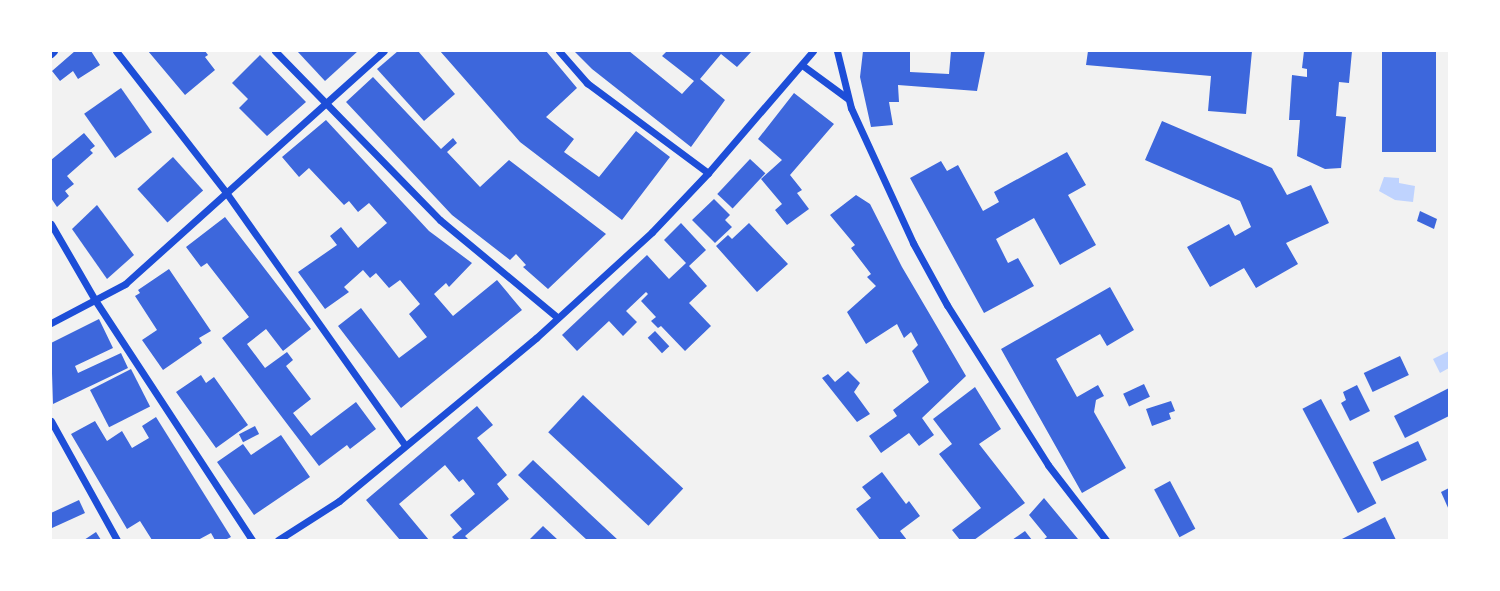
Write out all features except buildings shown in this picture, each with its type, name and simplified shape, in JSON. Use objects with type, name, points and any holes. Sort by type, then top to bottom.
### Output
[{"type":"street","points":[[116,51],[225,191],[405,445]]},
{"type":"street","points":[[275,51],[328,102],[440,220],[558,318]]},
{"type":"street","points":[[51,323],[125,284],[225,191],[384,51]]},
{"type":"street","points":[[559,51],[587,83],[708,173]]},
{"type":"street","points":[[278,540],[339,501],[558,318],[652,232],[708,173],[813,51]]},
{"type":"street","points":[[837,51],[848,98],[913,243],[947,305],[1048,465],[1106,540]]},
{"type":"street","points":[[802,65],[848,98]]},
{"type":"street","points":[[51,224],[95,300],[252,540]]},
{"type":"street","points":[[51,421],[117,540]]},
{"type":"water","points":[[1384,177],[1399,178],[1399,183],[1415,186],[1413,202],[1395,200],[1379,191]]},
{"type":"water","points":[[1449,351],[1449,368],[1440,373],[1433,359]]}]
